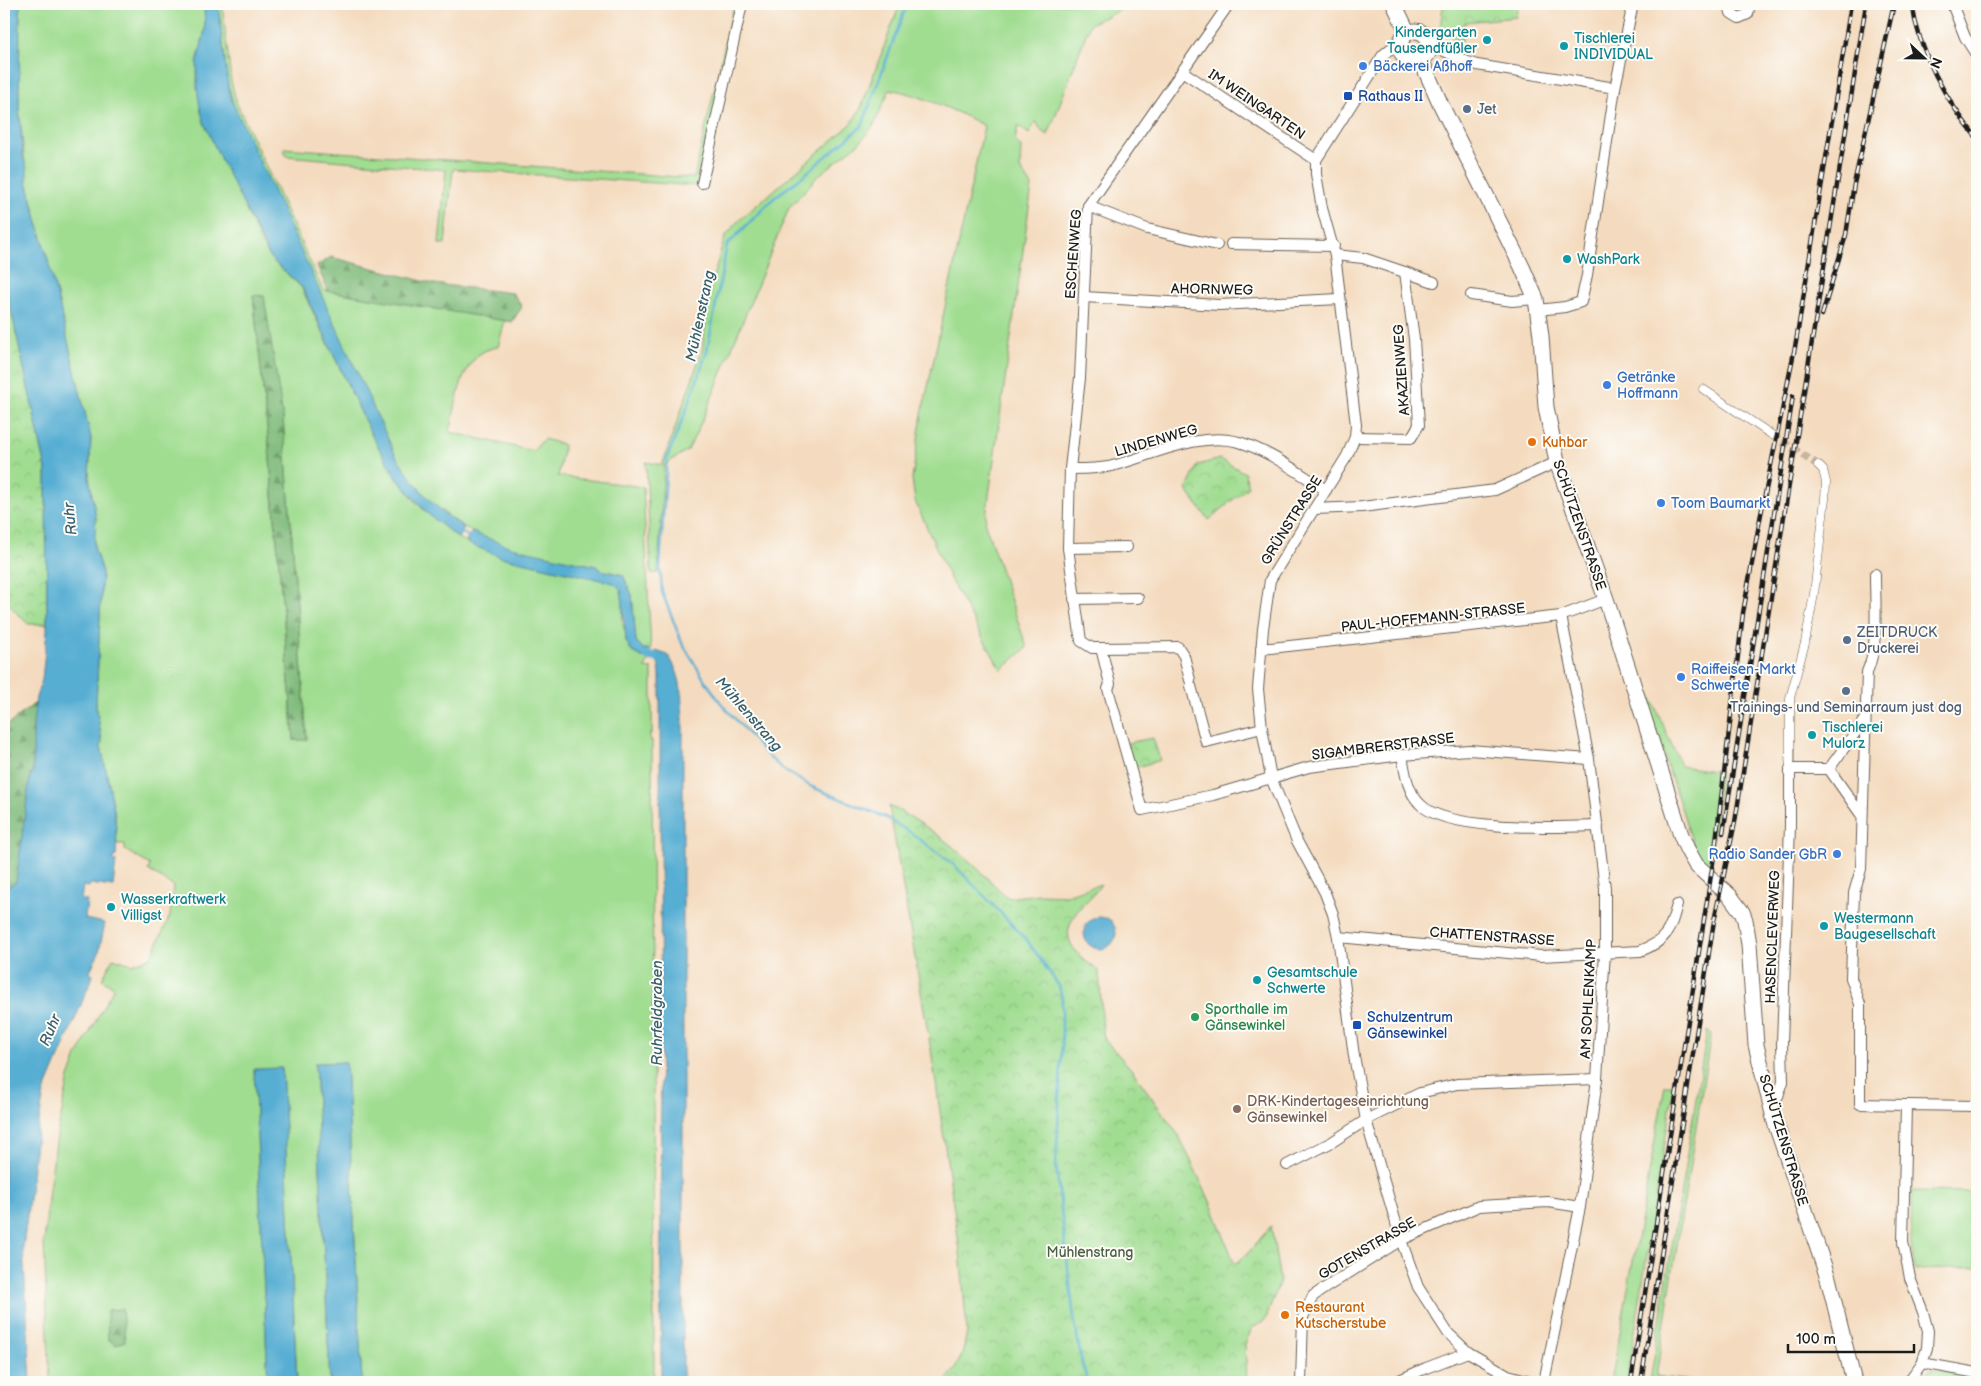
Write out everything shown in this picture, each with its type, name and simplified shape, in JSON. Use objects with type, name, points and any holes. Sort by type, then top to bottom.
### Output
[{"type":"main road","points":[[1394,4],[1408,33]]},
{"type":"main road","points":[[1418,31],[1423,33],[1430,41],[1430,46],[1429,52],[1421,60],[1412,61],[1401,52],[1400,48],[1403,37],[1408,33],[1418,31]]},
{"type":"main road","name":"SCHÜTZENSTRASSE","points":[[1421,60],[1441,105],[1522,267],[1537,305],[1546,407],[1557,462],[1606,600],[1686,849],[1696,865],[1730,896],[1742,912],[1747,931],[1756,1045],[1776,1122],[1823,1260],[1854,1382]]},
{"type":"street","points":[[702,183],[742,4]]},
{"type":"street","name":"ESCHENWEG","points":[[1229,4],[1088,206],[1080,378],[1070,470],[1068,548],[1081,641],[1092,648],[1178,647],[1182,651],[1206,742],[1262,728]]},
{"type":"street","points":[[1471,295],[1537,305],[1565,306],[1581,302],[1587,274],[1615,88],[1633,4]]},
{"type":"street","points":[[1729,4],[1731,12],[1739,18],[1748,14],[1750,4]]},
{"type":"street","points":[[1952,4],[1965,37],[1977,56]]},
{"type":"street","points":[[1430,46],[1463,61],[1477,65],[1615,88]]},
{"type":"street","points":[[1316,160],[1383,55],[1390,49],[1400,48]]},
{"type":"street","name":"IM WEINGARTEN","points":[[1182,71],[1316,160]]},
{"type":"street","name":"GRÜNSTRASSE","points":[[1316,160],[1316,174],[1322,208],[1334,250],[1356,425],[1355,437],[1347,456],[1270,580],[1258,689],[1262,728],[1271,778],[1297,841],[1325,893],[1333,914],[1338,937],[1353,1050],[1366,1120],[1418,1287],[1448,1333],[1468,1352],[1508,1375],[1534,1382]]},
{"type":"street","points":[[1088,206],[1147,229],[1217,245]]},
{"type":"street","points":[[1230,244],[1334,250],[1434,282]]},
{"type":"street","name":"AKAZIENWEG","points":[[1355,437],[1410,438],[1419,425],[1414,339],[1405,272]]},
{"type":"street","name":"AHORNWEG","points":[[1084,297],[1219,305],[1340,299]]},
{"type":"street","points":[[1703,389],[1772,435]]},
{"type":"street","name":"LINDENWEG","points":[[1070,470],[1110,467],[1200,440],[1222,439],[1239,442],[1259,449],[1326,490]]},
{"type":"street","points":[[1314,510],[1362,507],[1495,490],[1557,462]]},
{"type":"street","name":"HASENCLEVERWEG","points":[[1770,1102],[1778,1096],[1783,1082],[1782,1043],[1790,826],[1790,698],[1805,643],[1814,594],[1826,482],[1823,470],[1818,465]]},
{"type":"street","points":[[1068,548],[1128,547]]},
{"type":"street","points":[[1875,574],[1874,647],[1872,660],[1867,672],[1861,868],[1854,893],[1851,978],[1860,1004],[1860,1104],[1977,1106]]},
{"type":"street","points":[[1074,599],[1138,598]]},
{"type":"street","name":"PAUL-HOFFMANN-STRASSE","points":[[1261,649],[1561,616],[1606,600]]},
{"type":"street","name":"AM SOHLENKAMP","points":[[1544,1382],[1580,1207],[1597,1079],[1605,952],[1606,888],[1598,826],[1589,759],[1561,616]]},
{"type":"street","name":"SIGAMBRERSTRASSE","points":[[1102,648],[1110,684],[1108,689],[1142,810],[1213,795],[1309,767],[1402,754],[1469,750],[1589,759]]},
{"type":"street","points":[[1829,769],[1865,718]]},
{"type":"street","points":[[1402,754],[1408,786],[1419,803],[1430,812],[1448,819],[1522,827],[1598,826]]},
{"type":"street","points":[[1790,769],[1829,769]]},
{"type":"street","points":[[1829,769],[1862,816]]},
{"type":"street","name":"CHATTENSTRASSE","points":[[1338,937],[1541,956],[1640,951],[1653,946],[1670,931],[1677,904]]},
{"type":"street","points":[[1287,1166],[1332,1142],[1366,1120],[1420,1093],[1457,1084],[1597,1079]]},
{"type":"street","points":[[1906,1105],[1903,1242],[1910,1278],[1924,1312],[1928,1331],[1927,1348],[1922,1363],[1908,1382]]},
{"type":"street","name":"GOTENSTRASSE","points":[[1301,1382],[1303,1317],[1313,1296],[1402,1240],[1479,1206],[1548,1202],[1580,1207]]},
{"type":"street","points":[[1395,1382],[1468,1352]]},
{"type":"street","points":[[1922,1363],[1977,1373]]},
{"type":"green space","points":[[20,4],[204,4],[205,30],[202,41],[200,108],[205,123],[262,244],[271,259],[301,287],[372,436],[396,477],[428,514],[458,538],[501,557],[614,583],[619,587],[622,598],[624,629],[641,657],[649,660],[645,668],[652,669],[652,733],[650,733],[650,740],[652,740],[654,1382],[362,1382],[346,1062],[315,1064],[330,1382],[297,1382],[282,1068],[254,1070],[268,1382],[50,1382],[44,1243],[49,1189],[58,1130],[69,1078],[77,1056],[114,987],[102,979],[113,958],[132,964],[151,957],[170,916],[173,886],[148,870],[150,865],[125,850],[125,844],[117,844],[115,814],[101,746],[96,705],[102,572],[94,547],[96,518],[89,477],[91,438],[57,295],[27,181],[19,107]],"holes":[[[253,295],[283,418],[307,740],[294,740],[268,436]]]},
{"type":"green space","points":[[218,4],[222,4],[231,81],[237,104],[323,290],[505,320],[498,347],[485,351],[475,358],[462,380],[450,432],[533,451],[544,439],[564,445],[558,476],[643,487],[651,651],[643,649],[636,641],[632,595],[623,575],[601,570],[596,566],[510,548],[478,535],[440,509],[420,490],[408,475],[375,414],[235,109],[228,85]]},
{"type":"green space","points":[[734,4],[739,4],[698,186],[453,169],[445,244],[439,244],[446,170],[286,156],[284,148],[694,178]]},
{"type":"green space","points":[[900,4],[1133,4],[1090,24],[1048,135],[1041,131],[1036,121],[1029,134],[1018,126],[1015,141],[1021,147],[1020,168],[1032,186],[985,524],[1027,648],[1001,670],[951,581],[915,501],[912,479],[922,414],[984,126],[962,114],[915,95],[890,89],[874,125],[859,143],[818,176],[789,208],[703,419],[688,450],[664,465],[658,573],[651,573],[646,462],[662,465],[702,351],[710,287],[725,237],[737,222],[850,125],[861,108]]},
{"type":"green space","points":[[1449,4],[1518,4],[1516,17],[1465,22],[1461,43],[1440,27],[1443,7]]},
{"type":"green space","points":[[331,257],[434,284],[513,293],[522,307],[512,322],[328,291],[317,266]]},
{"type":"green space","points":[[4,278],[46,469],[47,624],[28,624],[4,600]]},
{"type":"green space","points":[[253,295],[264,296],[283,418],[307,740],[294,740],[268,436]]},
{"type":"green space","points":[[1220,459],[1245,473],[1248,487],[1209,520],[1186,490],[1198,465]]},
{"type":"green space","points":[[1644,681],[1681,766],[1720,772],[1709,872],[1697,856],[1640,683]]},
{"type":"green space","points":[[35,703],[33,772],[30,776],[19,871],[16,882],[4,889],[4,728]]},
{"type":"green space","points":[[1153,738],[1160,760],[1134,768],[1127,743]]},
{"type":"green space","name":"Mühlenstrang","points":[[889,806],[937,834],[981,872],[1007,898],[1039,894],[1066,895],[1101,884],[1073,918],[1069,928],[1069,936],[1071,944],[1082,958],[1099,971],[1105,1040],[1132,1070],[1179,1136],[1209,1199],[1234,1262],[1237,1263],[1249,1252],[1271,1226],[1280,1281],[1265,1321],[1252,1328],[1245,1344],[1247,1382],[944,1382],[954,1371],[962,1355],[967,1332],[960,1251],[932,1056]]},
{"type":"green space","points":[[1707,1031],[1711,1033],[1656,1376],[1699,1382],[1650,1382]]},
{"type":"green space","points":[[1665,1085],[1674,1085],[1627,1382],[1611,1382]]},
{"type":"green space","points":[[1912,1191],[1977,1192],[1977,1267],[1915,1270],[1911,1246]]},
{"type":"green space","points":[[122,1309],[125,1341],[116,1345],[108,1339],[107,1310]]},
{"type":"green space","points":[[1930,1369],[1977,1376],[1977,1382],[1920,1382]]},
{"type":"water","name":"Ruhr","points":[[4,4],[20,4],[19,107],[27,181],[57,295],[91,438],[89,477],[96,518],[94,547],[102,572],[96,705],[101,746],[110,787],[117,843],[116,857],[112,859],[116,861],[113,887],[90,884],[89,887],[83,886],[81,900],[87,901],[85,919],[105,923],[99,952],[90,971],[93,976],[44,1093],[38,1127],[23,1248],[31,1382],[4,1382],[4,889],[16,882],[30,776],[33,772],[33,724],[36,697],[42,680],[47,631],[46,469],[4,278]]},
{"type":"water","points":[[204,4],[218,4],[228,85],[232,101],[395,454],[423,493],[443,513],[464,528],[458,538],[428,514],[396,477],[372,436],[302,287],[271,259],[220,158],[204,123],[197,88],[197,62],[205,30]]},
{"type":"water","points":[[472,532],[511,547],[596,566],[601,570],[623,575],[632,595],[636,641],[643,649],[648,649],[649,660],[632,652],[626,641],[622,595],[620,589],[614,583],[501,557],[467,543],[467,538]]},
{"type":"water","points":[[656,651],[668,655],[673,663],[679,678],[683,718],[683,1382],[661,1382],[660,674]]},
{"type":"water","points":[[1100,917],[1106,918],[1111,922],[1115,927],[1115,939],[1111,944],[1106,948],[1100,949],[1094,948],[1089,944],[1085,939],[1084,933],[1085,927],[1089,922],[1094,918]]},
{"type":"water","points":[[346,1062],[362,1382],[330,1382],[315,1063]]},
{"type":"water","points":[[282,1068],[297,1382],[268,1382],[254,1069]]},
{"type":"waterway","name":"Mühlenstrang","points":[[907,4],[862,126],[775,197],[727,245],[707,351],[667,458],[660,566],[662,592],[682,643],[704,679],[721,703],[770,758],[785,771],[812,787],[887,818],[911,833],[954,865],[1026,939],[1059,986],[1062,998],[1062,1042],[1056,1166],[1074,1319],[1082,1364],[1088,1382]]},
{"type":"waterway","points":[[459,531],[470,537]]},
{"type":"waterway","name":"Ruhrfeldgraben","points":[[647,656],[660,658],[664,664]]},
{"type":"tunnel","points":[[1772,435],[1818,465]]},
{"type":"railway","points":[[1631,1382],[1715,850],[1743,613],[1796,342],[1851,4]]},
{"type":"railway","points":[[1641,1382],[1714,921],[1735,822],[1866,4]]},
{"type":"railway","points":[[1822,315],[1846,235],[1854,184],[1894,4]]},
{"type":"railway","points":[[1912,4],[1927,58],[1945,92],[1977,138]]},
{"type":"railway","points":[[1723,833],[1793,396]]},
{"type":"place","name":"Kindergarten Tausendfüßler","points":[[1487,40]]},
{"type":"place","name":"Tischlerei INDIVIDUAL","points":[[1564,46]]},
{"type":"place","name":"Bäckerei Aßhoff","points":[[1363,66]]},
{"type":"place","name":"Rathaus II","points":[[1348,96]]},
{"type":"place","name":"Jet","points":[[1467,109]]},
{"type":"place","name":"WashPark","points":[[1567,259]]},
{"type":"place","name":"Getränke Hoffmann","points":[[1607,385]]},
{"type":"place","name":"Kuhbar","points":[[1532,442]]},
{"type":"place","name":"Toom Baumarkt","points":[[1661,503]]},
{"type":"place","name":"ZEITDRUCK Druckerei","points":[[1847,640]]},
{"type":"place","name":"Raiffeisen-Markt Schwerte","points":[[1681,677]]},
{"type":"place","name":"Trainings- und Seminarraum just dog","points":[[1846,691]]},
{"type":"place","name":"Tischlerei Mulorz","points":[[1812,735]]},
{"type":"place","name":"Radio Sander GbR","points":[[1837,854]]},
{"type":"place","name":"Wasserkraftwerk Villigst","points":[[111,907]]},
{"type":"place","name":"Westermann Baugesellschaft","points":[[1824,926]]},
{"type":"place","name":"Gesamtschule Schwerte","points":[[1257,980]]},
{"type":"place","name":"Sporthalle im Gänsewinkel","points":[[1195,1017]]},
{"type":"place","name":"Schulzentrum Gänsewinkel","points":[[1357,1025]]},
{"type":"place","name":"DRK-Kindertageseinrichtung Gänsewinkel","points":[[1237,1109]]},
{"type":"place","name":"Restaurant Kutscherstube","points":[[1285,1315]]}]
